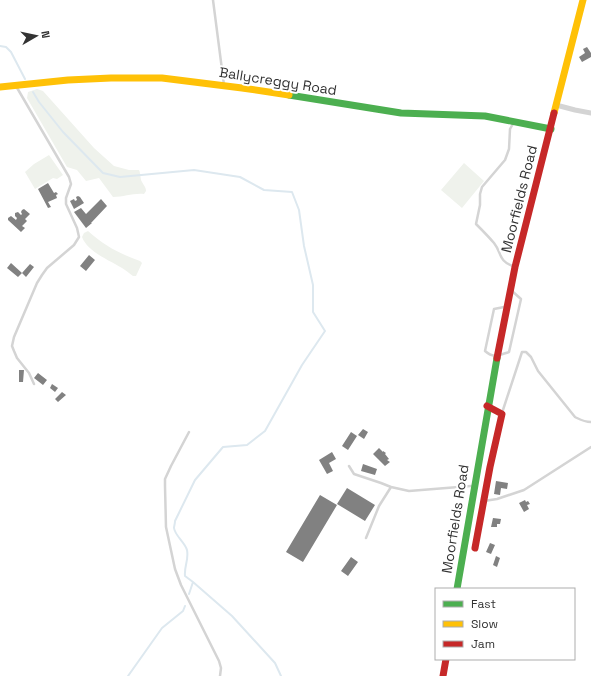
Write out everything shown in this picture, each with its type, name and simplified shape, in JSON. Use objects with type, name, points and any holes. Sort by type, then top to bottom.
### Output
[{"type":"main road","name":"Moorfields Road","points":[[457,588],[506,307],[583,0]]},
{"type":"main road","name":"Ballycreggy Road","points":[[0,87],[75,80],[162,78],[224,85],[401,112],[484,116],[551,128]]},
{"type":"main road","points":[[488,406],[502,414]]},
{"type":"main road","name":"Moorfields Road","points":[[475,548],[490,467],[502,414]]},
{"type":"main road","points":[[443,676],[446,660]]},
{"type":"street","points":[[556,105],[591,113]]},
{"type":"lane","points":[[214,0],[224,85]]},
{"type":"lane","points":[[16,85],[69,177],[71,184],[66,198],[66,204],[77,228],[79,237],[74,245],[47,268],[42,275],[37,283],[14,337],[12,346],[14,351],[34,384]]},
{"type":"lane","points":[[514,122],[510,129],[509,149],[505,160],[482,187],[476,224],[494,243],[502,260],[506,264],[515,267]]},
{"type":"lane","points":[[506,307],[494,309],[485,351],[490,355],[497,356],[509,352],[521,299],[510,290]]},
{"type":"lane","points":[[502,414],[522,352],[526,352],[531,357],[538,371],[575,416],[581,421],[591,422]]},
{"type":"lane","points":[[189,432],[171,466],[164,486],[166,527],[175,569],[181,585],[219,661],[221,668],[220,676]]},
{"type":"lane","points":[[484,501],[497,499],[524,490],[591,447]]},
{"type":"lane","points":[[349,466],[354,474],[391,487],[409,491],[474,486]]},
{"type":"lane","points":[[366,538],[379,506],[391,487]]},
{"type":"shaded area","points":[[37,89],[43,91],[94,148],[114,166],[129,170],[139,170],[141,181],[146,190],[144,194],[113,197],[99,178],[86,181],[77,170],[67,167],[27,98],[28,92]]},
{"type":"shaded area","points":[[49,155],[63,175],[57,179],[53,178],[35,189],[25,172],[34,164]]},
{"type":"shaded area","points":[[464,163],[484,181],[462,208],[441,190]]},
{"type":"shaded area","points":[[88,231],[112,249],[140,261],[142,263],[136,276],[133,276],[89,248],[82,237],[84,233]]},
{"type":"building","points":[[587,47],[591,53],[591,57],[582,62],[579,57],[585,53],[583,49]]},
{"type":"building","points":[[48,183],[54,193],[56,192],[58,194],[56,195],[57,198],[48,202],[51,207],[48,208],[38,189]]},
{"type":"building","points":[[78,196],[84,203],[74,209],[70,201],[74,199],[75,201],[77,200],[76,197]]},
{"type":"building","points":[[101,199],[107,206],[86,228],[74,212],[81,208],[86,214]]},
{"type":"building","points":[[24,209],[30,214],[25,219],[27,221],[22,226],[25,228],[21,232],[8,220],[8,218],[11,216],[16,220],[17,218],[15,213],[18,212],[21,215],[22,210]]},
{"type":"building","points":[[89,255],[95,260],[86,271],[80,266]]},
{"type":"building","points":[[11,263],[22,273],[18,277],[7,268]]},
{"type":"building","points":[[30,264],[34,267],[26,277],[22,273]]},
{"type":"building","points":[[19,370],[24,370],[23,382],[19,382]]},
{"type":"building","points":[[38,373],[47,380],[43,385],[34,378]]},
{"type":"building","points":[[52,384],[58,388],[55,392],[50,388]]},
{"type":"building","points":[[62,392],[66,395],[58,402],[55,399]]},
{"type":"building","points":[[363,429],[368,432],[364,439],[358,435]]},
{"type":"building","points":[[351,432],[357,436],[348,450],[342,446]]},
{"type":"building","points":[[379,448],[386,453],[385,454],[389,459],[387,460],[390,462],[385,466],[373,454]]},
{"type":"building","points":[[332,452],[336,459],[329,463],[333,471],[327,474],[319,460]]},
{"type":"building","points":[[363,464],[377,469],[375,475],[361,471]]},
{"type":"building","points":[[496,481],[508,483],[507,489],[501,488],[500,495],[494,494]]},
{"type":"building","points":[[347,488],[375,505],[365,521],[337,504]]},
{"type":"building","points":[[320,495],[337,505],[303,562],[286,552]]},
{"type":"building","points":[[525,500],[530,504],[527,505],[529,509],[524,512],[519,503]]},
{"type":"building","points":[[493,518],[501,519],[500,524],[497,524],[497,527],[491,527]]},
{"type":"building","points":[[490,543],[495,545],[491,554],[486,552]]},
{"type":"building","points":[[496,556],[500,558],[497,567],[493,565]]},
{"type":"building","points":[[351,557],[358,562],[348,576],[341,571]]},
{"type":"waterway","points":[[0,46],[6,47],[11,52],[25,79]]},
{"type":"waterway","points":[[33,92],[63,132],[103,173],[120,177],[194,170],[240,177],[264,190],[292,192],[299,210],[304,246],[313,285],[313,312],[325,331],[302,365],[265,431],[247,445],[223,447],[195,480],[175,521],[174,528],[176,534],[187,550],[185,576],[193,582],[189,594]]},
{"type":"waterway","points":[[193,582],[232,616],[275,663],[281,676]]},
{"type":"waterway","points":[[128,676],[162,628],[183,611],[185,606]]},
{"type":"traffic: fast","points":[[289,95],[401,113],[485,116],[551,129]]},
{"type":"traffic: fast","points":[[457,588],[497,358]]},
{"type":"traffic: slow","points":[[554,113],[583,0]]},
{"type":"traffic: slow","points":[[0,87],[68,80],[162,78],[289,95]]},
{"type":"traffic: jam","points":[[497,358],[515,267],[554,113]]},
{"type":"traffic: jam","points":[[475,548],[490,467],[502,414],[487,406]]},
{"type":"traffic: jam","points":[[443,676],[446,660]]}]
